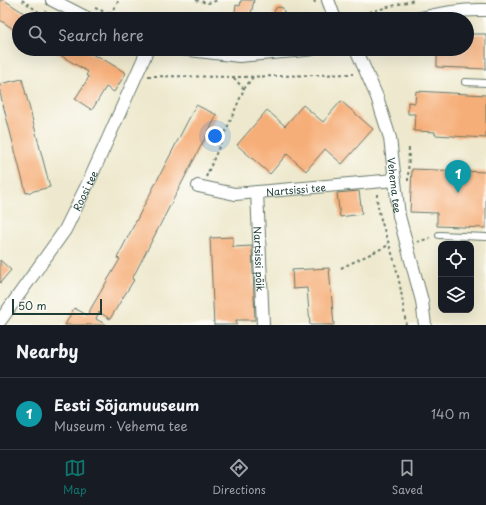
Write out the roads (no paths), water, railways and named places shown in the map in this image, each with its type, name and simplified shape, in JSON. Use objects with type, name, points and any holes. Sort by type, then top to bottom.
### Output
[{"type":"street","points":[[52,0],[75,12]]},
{"type":"street","points":[[328,0],[332,12]]},
{"type":"street","points":[[447,12],[486,10]]},
{"type":"street","name":"Roosi tee","points":[[0,321],[65,230],[90,179],[145,56]]},
{"type":"street","name":"Vehema tee","points":[[359,56],[376,97],[390,138],[399,216],[422,301],[425,325]]},
{"type":"street","name":"Nartsissi tee","points":[[200,187],[235,194],[394,180]]},
{"type":"street","name":"Nartsissi põik","points":[[257,192],[263,325]]},
{"type":"lane","points":[[465,82],[486,83]]},
{"type":"lane","points":[[439,235],[486,237]]},
{"type":"place","name":"Eesti Sõjamuuseum","points":[[458,193]]}]
